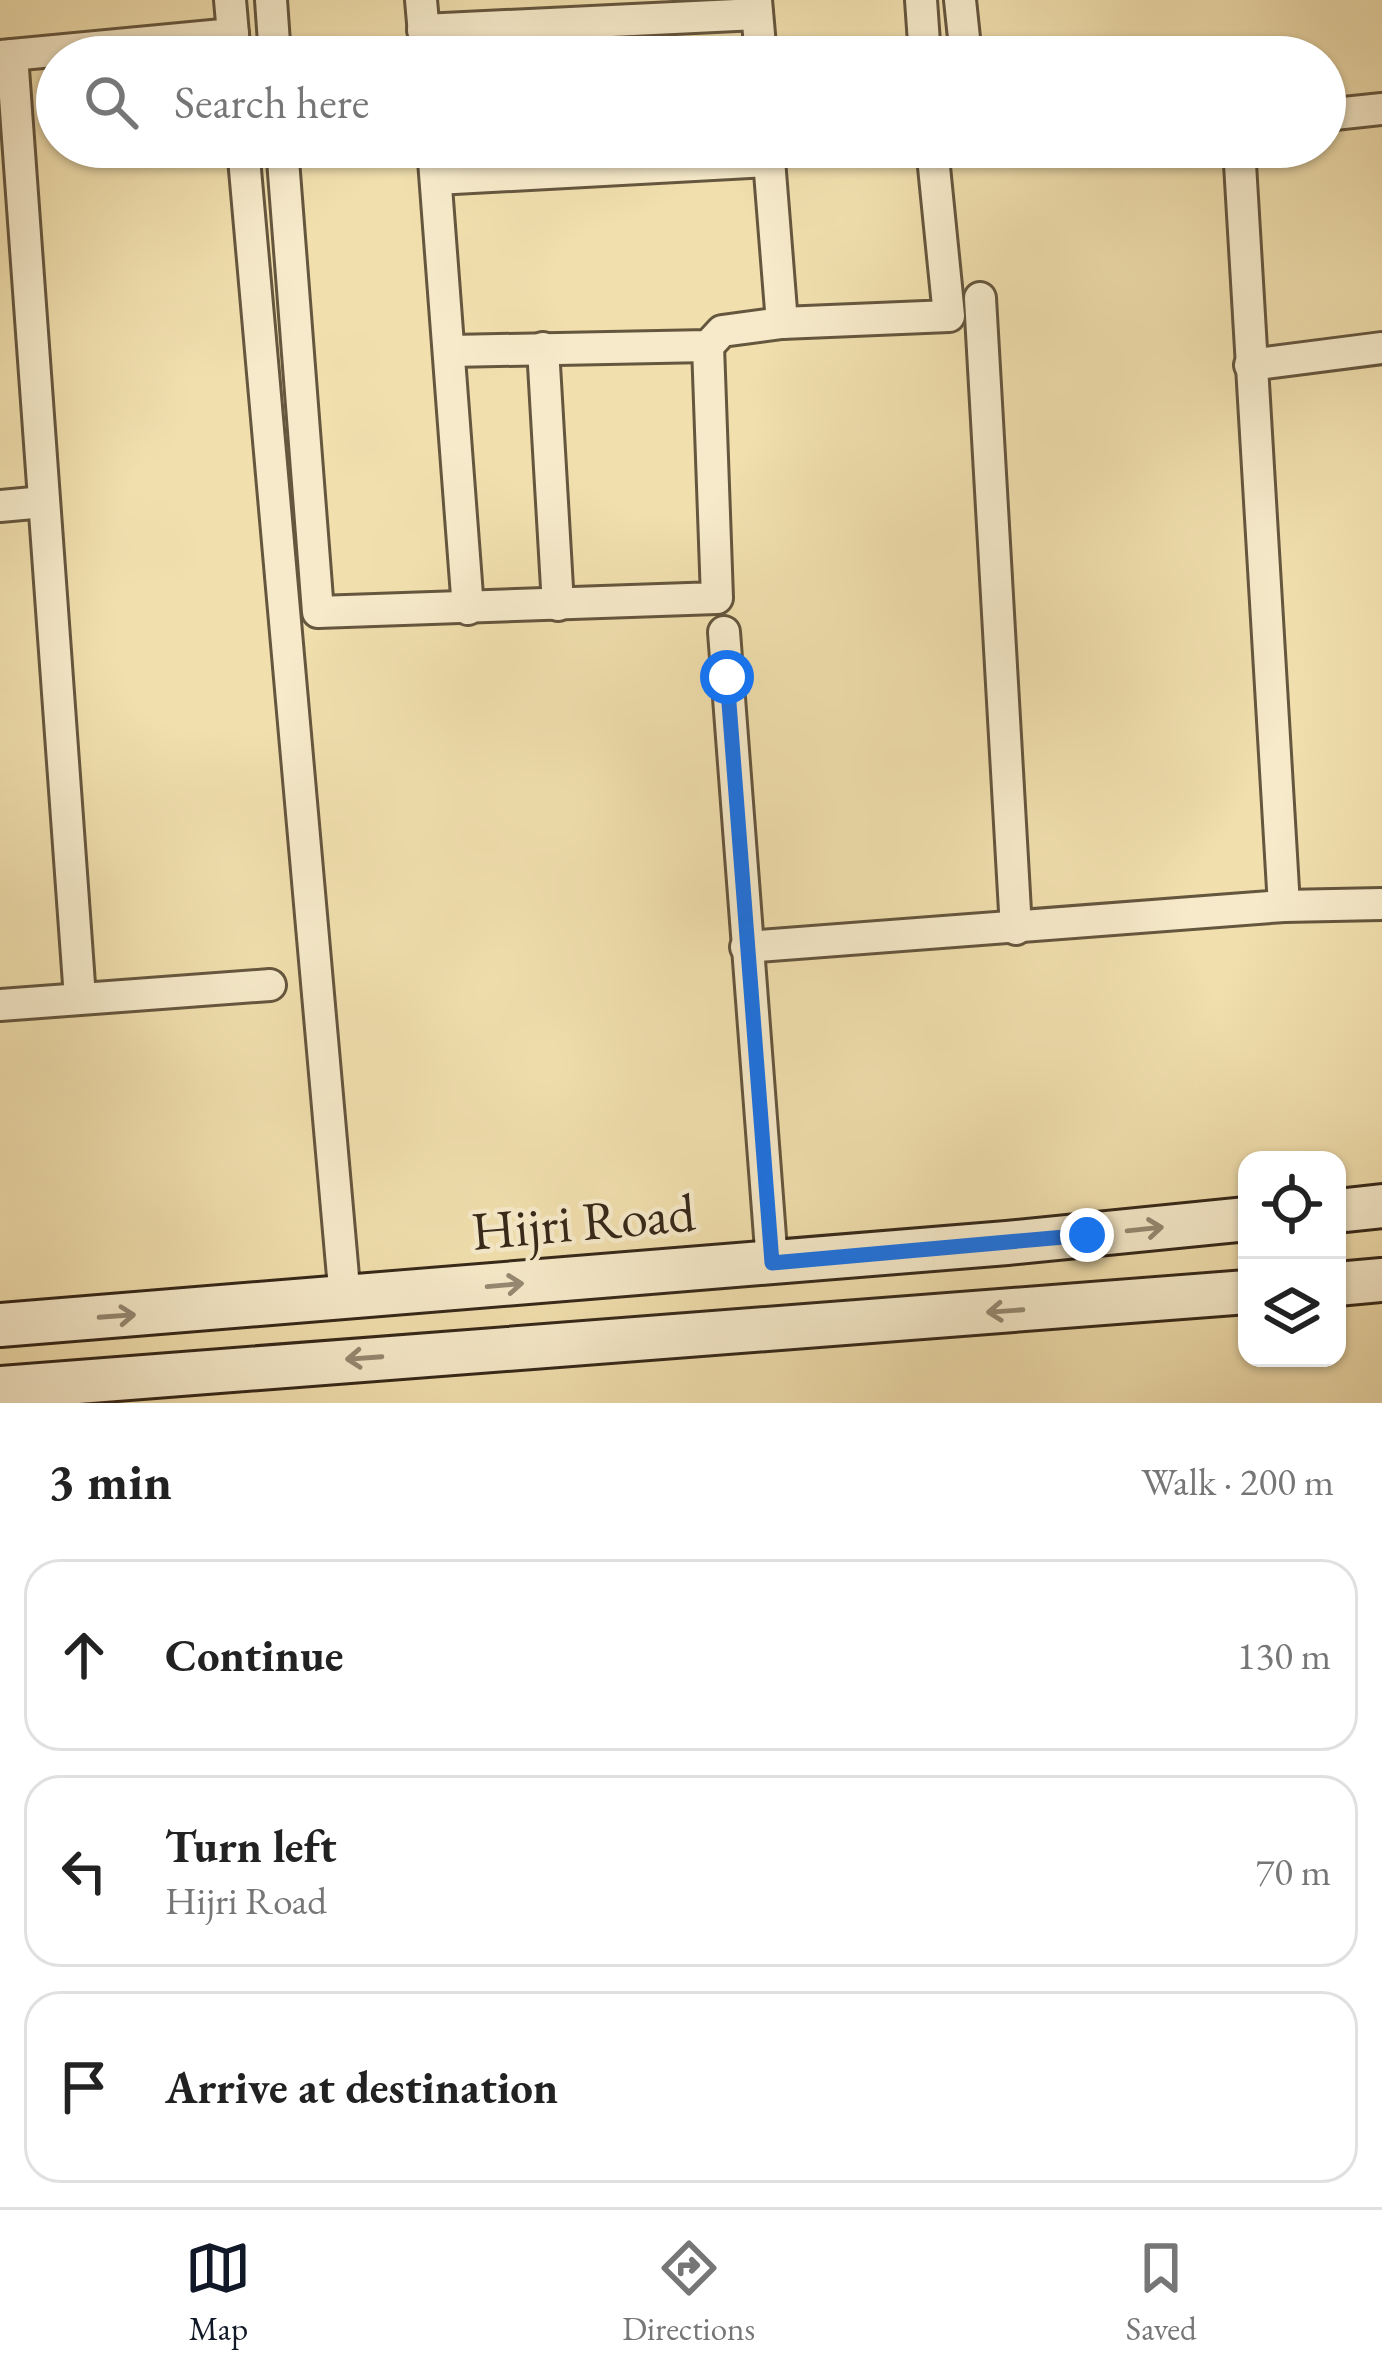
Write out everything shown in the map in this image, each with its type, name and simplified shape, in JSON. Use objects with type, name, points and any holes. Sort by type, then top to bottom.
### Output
[{"type":"main road","points":[[1346,1210],[1382,1206]]},
{"type":"main road","name":"Hijri Road","points":[[0,1324],[1238,1221]]},
{"type":"main road","points":[[1346,1283],[1382,1280]]},
{"type":"main road","points":[[0,1388],[1238,1293]]},
{"type":"street","points":[[230,0],[233,36]]},
{"type":"street","points":[[271,0],[274,36]]},
{"type":"street","points":[[921,0],[924,36]]},
{"type":"street","points":[[960,0],[964,36]]},
{"type":"street","points":[[423,29],[757,7]]},
{"type":"street","points":[[36,55],[6,56],[32,291],[80,998]]},
{"type":"street","points":[[1346,113],[1382,109]]},
{"type":"street","points":[[245,168],[345,1298]]},
{"type":"street","points":[[284,168],[315,609],[324,613],[717,598],[708,346],[722,331],[782,323],[949,316],[934,168]]},
{"type":"street","points":[[435,168],[469,609]]},
{"type":"street","points":[[436,178],[575,168]]},
{"type":"street","points":[[770,168],[782,323]]},
{"type":"street","points":[[1240,168],[1284,906]]},
{"type":"street","points":[[0,294],[32,291]]},
{"type":"street","points":[[980,298],[1016,929]]},
{"type":"street","points":[[451,351],[708,346]]},
{"type":"street","points":[[543,348],[558,605]]},
{"type":"street","points":[[1250,364],[1382,348]]},
{"type":"street","points":[[0,506],[44,502]]},
{"type":"street","points":[[724,632],[772,1263]]},
{"type":"street","points":[[746,946],[1284,906],[1382,904]]},
{"type":"street","points":[[0,1004],[270,986]]},
{"type":"route","points":[[727,677],[772,1263],[1087,1235]]}]
